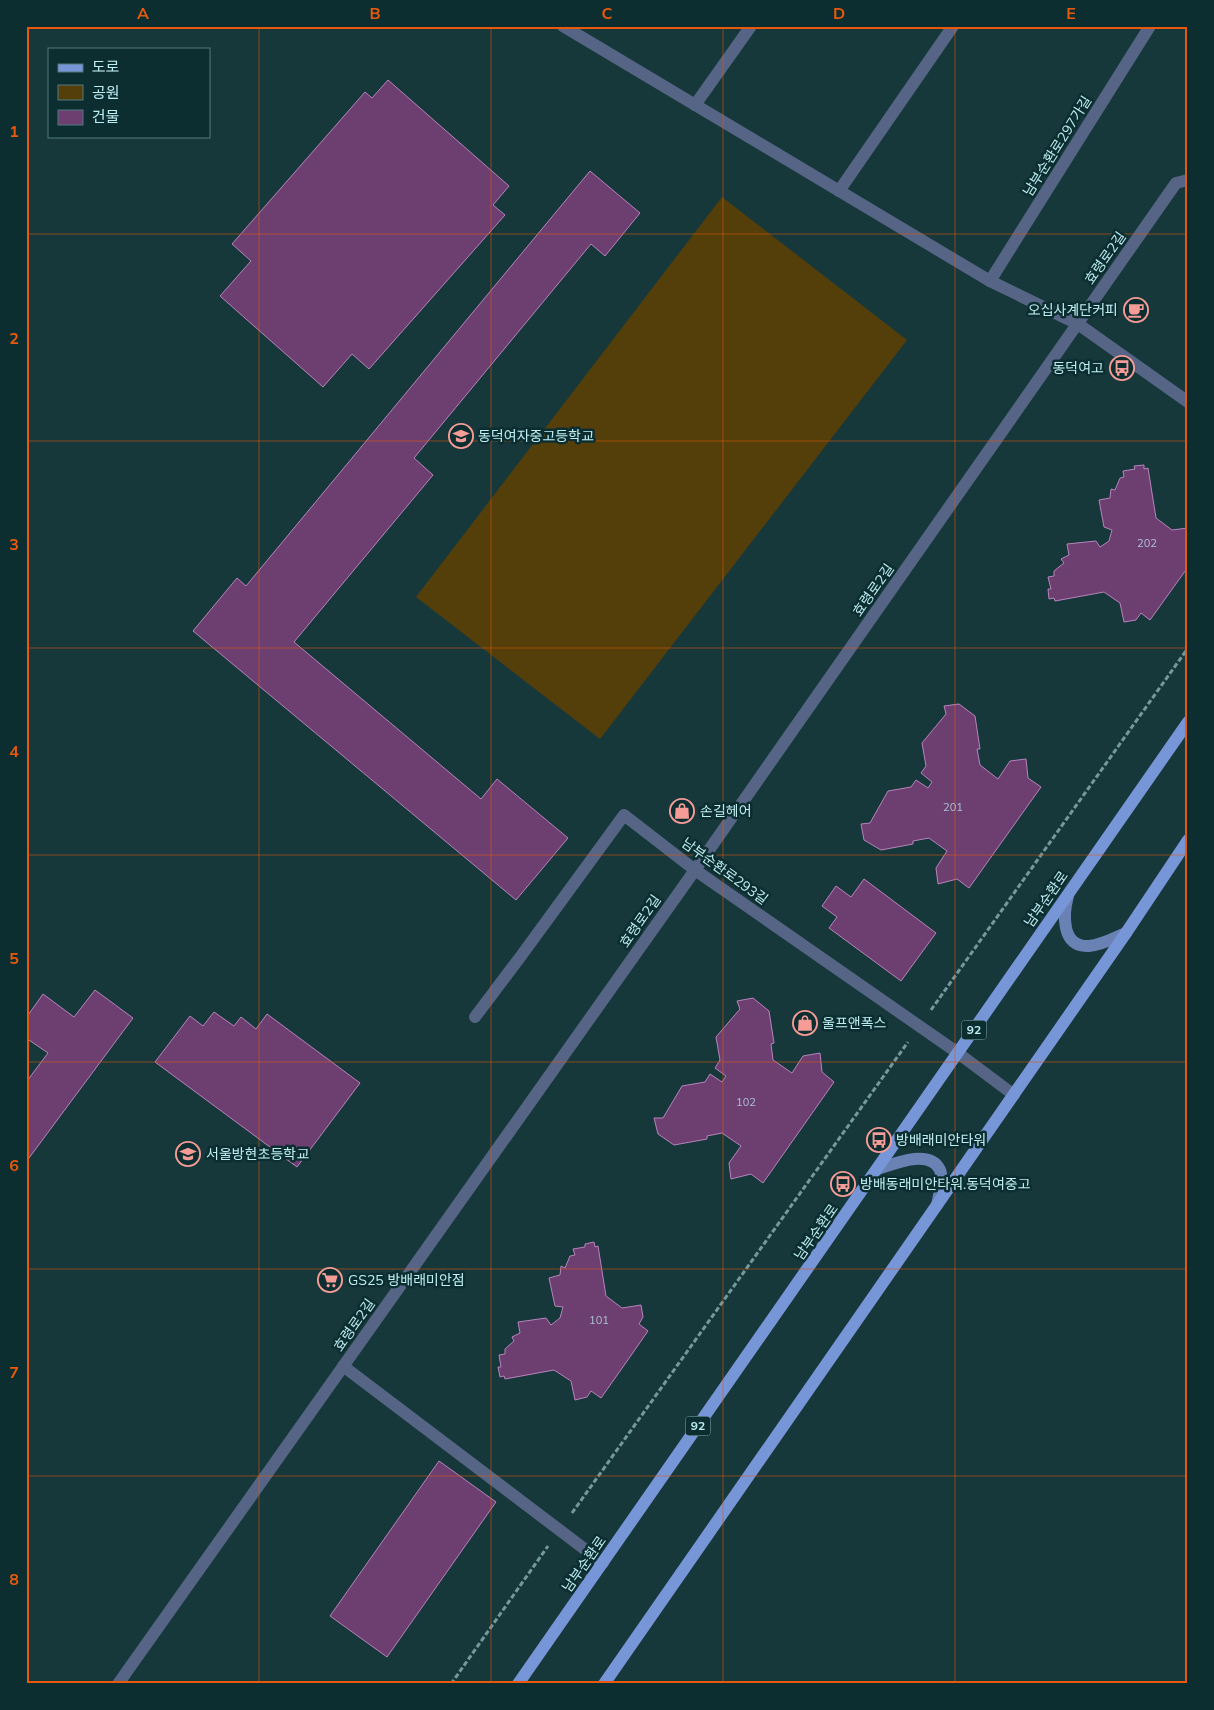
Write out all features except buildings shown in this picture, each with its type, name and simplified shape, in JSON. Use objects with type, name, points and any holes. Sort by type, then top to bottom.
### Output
[{"type":"main road","name":"남부순환로","points":[[518,1684],[1188,722]]},
{"type":"main road","points":[[604,1684],[1126,933],[1188,840]]},
{"type":"main road","points":[[1070,891],[1064,908],[1065,928],[1069,938],[1079,946],[1090,946],[1126,933]]},
{"type":"main road","points":[[878,1169],[914,1158],[924,1159],[935,1164],[940,1171],[941,1186],[937,1205]]},
{"type":"street","points":[[563,26],[990,281],[1078,324],[1188,402]]},
{"type":"street","points":[[695,105],[751,26]]},
{"type":"street","points":[[838,191],[953,26]]},
{"type":"street","name":"남부순환로297가길","points":[[990,281],[1150,26]]},
{"type":"street","name":"효령로2길","points":[[118,1684],[695,870],[1176,183],[1188,180]]},
{"type":"street","name":"남부순환로293길","points":[[475,1017],[624,815],[695,870],[1014,1094]]},
{"type":"street","points":[[343,1366],[603,1563]]},
{"type":"path","points":[[451,1684],[1188,648]]},
{"type":"green space","points":[[722,197],[907,340],[600,739],[416,597]]},
{"type":"place","name":"오십사계단커피","points":[[1136,310]]},
{"type":"place","name":"동덕여고","points":[[1122,368]]},
{"type":"place","name":"동덕여자중고등학교","points":[[461,436]]},
{"type":"place","name":"손길헤어","points":[[682,811]]},
{"type":"place","name":"울프앤폭스","points":[[805,1023]]},
{"type":"place","name":"방배래미안타워","points":[[879,1140]]},
{"type":"place","name":"서울방현초등학교","points":[[188,1154]]},
{"type":"place","name":"방배동래미안타워.동덕여중고","points":[[843,1184]]},
{"type":"place","name":"GS25 방배래미안점","points":[[330,1280]]}]
